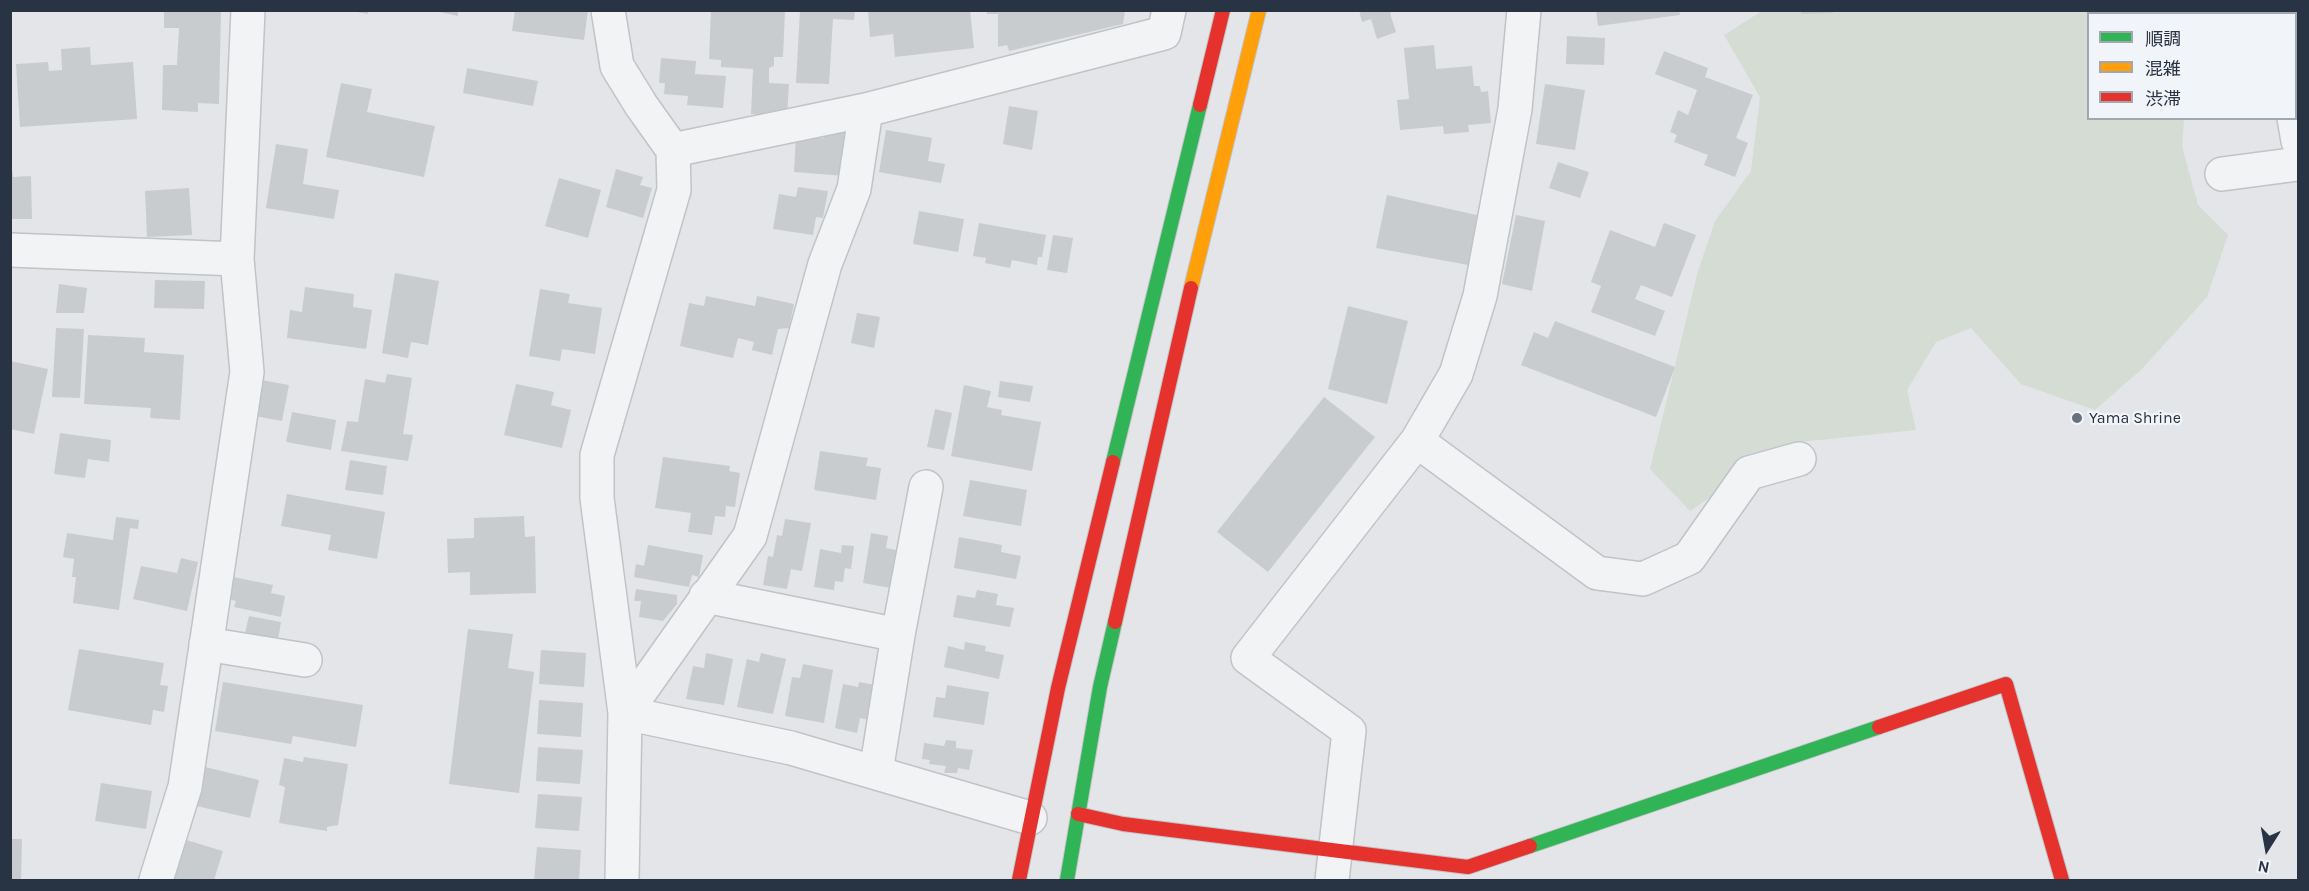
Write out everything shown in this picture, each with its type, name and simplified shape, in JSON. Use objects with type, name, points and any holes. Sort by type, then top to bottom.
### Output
[{"type":"street","points":[[156,880],[185,787],[248,372],[237,259],[248,10]]},
{"type":"street","points":[[608,10],[617,66],[673,150],[674,190],[597,455],[597,498],[625,714],[622,880]]},
{"type":"street","points":[[673,150],[866,110],[1164,33],[1168,10]]},
{"type":"street","points":[[1019,880],[1058,688],[1223,10]]},
{"type":"street","points":[[1067,880],[1100,687],[1178,344],[1259,10]]},
{"type":"street","points":[[1334,866],[1349,731],[1248,658],[1417,441],[1456,374],[1480,296],[1515,109],[1524,10]]},
{"type":"street","points":[[625,714],[750,536],[825,264],[854,189],[866,110]]},
{"type":"street","points":[[2294,120],[2298,141]]},
{"type":"street","points":[[2222,174],[2298,164]]},
{"type":"street","points":[[10,250],[237,259]]},
{"type":"street","points":[[1417,441],[1597,573],[1643,579],[1689,558],[1749,472],[1799,459]]},
{"type":"street","points":[[876,772],[898,635],[926,487]]},
{"type":"street","points":[[706,596],[898,635]]},
{"type":"street","points":[[206,644],[305,660]]},
{"type":"street","points":[[1078,814],[1334,866],[1468,867],[2006,684],[2062,880]]},
{"type":"street","points":[[625,714],[791,748],[1030,818]]},
{"type":"shaded area","points":[[2162,10],[2164,12],[2087,12],[2087,120],[2184,120],[2182,146],[2198,205],[2228,235],[2207,297],[2142,369],[2095,410],[2021,384],[1971,328],[1936,342],[1907,390],[1916,430],[1790,443],[1690,511],[1650,469],[1698,271],[1715,221],[1751,171],[1760,97],[1724,35],[1762,11]]},
{"type":"building","points":[[164,10],[221,10],[219,104],[198,103],[198,112],[162,110],[163,65],[177,65],[179,28],[164,28]]},
{"type":"building","points":[[346,10],[368,10],[368,14]]},
{"type":"building","points":[[430,10],[458,10],[458,16]]},
{"type":"building","points":[[515,10],[588,10],[584,40],[512,31]]},
{"type":"building","points":[[711,10],[785,11],[783,57],[774,57],[774,66],[769,68],[769,83],[789,84],[787,116],[751,114],[753,69],[721,67],[721,60],[709,59]]},
{"type":"building","points":[[800,10],[855,10],[854,20],[833,19],[829,84],[796,83]]},
{"type":"building","points":[[868,10],[970,10],[974,48],[895,57],[893,34],[870,37]]},
{"type":"building","points":[[987,10],[1125,10],[1123,24],[1009,51],[1007,45],[998,47],[998,14],[987,14]]},
{"type":"building","points":[[1359,10],[1396,10],[1390,13],[1396,32],[1377,39],[1371,19],[1362,22]]},
{"type":"building","points":[[1596,10],[1679,10],[1680,15],[1598,26]]},
{"type":"building","points":[[1801,10],[1833,10],[1833,13],[1801,14]]},
{"type":"building","points":[[1567,36],[1605,38],[1604,65],[1566,64]]},
{"type":"building","points":[[1434,45],[1436,69],[1472,66],[1474,86],[1480,86],[1481,92],[1488,91],[1491,123],[1468,125],[1469,132],[1444,134],[1443,126],[1400,130],[1397,100],[1409,99],[1404,48]]},
{"type":"building","points":[[90,47],[91,65],[133,62],[137,119],[20,127],[16,64],[48,62],[49,71],[62,70],[61,49]]},
{"type":"building","points":[[1664,51],[1708,68],[1705,77],[1753,95],[1736,138],[1748,143],[1735,177],[1704,165],[1708,155],[1674,142],[1677,135],[1670,132],[1678,110],[1688,115],[1697,90],[1655,74]]},
{"type":"building","points":[[661,58],[696,61],[695,74],[726,76],[723,108],[687,105],[688,96],[664,94],[665,83],[659,83]]},
{"type":"building","points":[[467,68],[538,81],[533,106],[463,93]]},
{"type":"building","points":[[341,83],[372,89],[367,112],[435,126],[424,177],[326,157]]},
{"type":"building","points":[[1545,84],[1585,90],[1575,150],[1536,144]]},
{"type":"building","points":[[1009,106],[1038,111],[1032,150],[1003,144]]},
{"type":"building","points":[[849,123],[845,176],[794,172],[796,136],[824,138],[825,128]]},
{"type":"building","points":[[886,130],[932,138],[928,161],[945,164],[941,183],[879,172]]},
{"type":"building","points":[[276,144],[308,149],[303,184],[339,190],[334,219],[266,208]]},
{"type":"building","points":[[1558,162],[1589,172],[1580,198],[1549,188]]},
{"type":"building","points":[[10,169],[12,169],[13,177],[31,176],[32,219],[10,219]]},
{"type":"building","points":[[616,169],[643,177],[640,185],[652,188],[643,218],[606,207]]},
{"type":"building","points":[[559,178],[601,190],[588,238],[545,226]]},
{"type":"building","points":[[798,187],[828,191],[823,218],[816,217],[813,235],[773,229],[779,194],[796,197]]},
{"type":"building","points":[[189,188],[192,235],[147,237],[145,191]]},
{"type":"building","points":[[1387,195],[1481,216],[1468,265],[1376,248]]},
{"type":"building","points":[[919,211],[964,219],[958,252],[913,244]]},
{"type":"building","points":[[1516,215],[1545,221],[1532,291],[1502,284]]},
{"type":"building","points":[[979,223],[1046,235],[1042,257],[1038,257],[1037,265],[1012,260],[1010,268],[985,263],[986,258],[973,256]]},
{"type":"building","points":[[1664,223],[1696,235],[1672,297],[1641,285],[1635,299],[1665,311],[1655,336],[1591,312],[1601,286],[1591,282],[1610,230],[1655,247]]},
{"type":"building","points":[[1053,235],[1073,238],[1067,273],[1047,270]]},
{"type":"building","points":[[395,273],[439,281],[428,345],[411,342],[408,358],[382,353]]},
{"type":"building","points":[[155,280],[205,281],[204,309],[154,308]]},
{"type":"building","points":[[59,284],[87,288],[84,313],[56,313]]},
{"type":"building","points":[[305,287],[354,294],[353,307],[372,310],[366,349],[287,338],[290,310],[302,312]]},
{"type":"building","points":[[540,289],[570,294],[568,303],[602,308],[595,354],[562,349],[560,361],[529,356]]},
{"type":"building","points":[[706,296],[755,306],[757,296],[794,304],[789,328],[778,329],[772,355],[752,350],[754,342],[738,338],[733,358],[680,346],[689,303],[704,306]]},
{"type":"building","points":[[1348,306],[1408,321],[1387,404],[1328,389]]},
{"type":"building","points":[[857,313],[880,317],[874,348],[851,343]]},
{"type":"building","points":[[1555,321],[1675,367],[1656,417],[1521,365],[1534,332],[1548,338]]},
{"type":"building","points":[[56,328],[84,329],[80,398],[52,397]]},
{"type":"building","points":[[88,335],[145,338],[144,352],[184,355],[180,420],[150,418],[151,408],[84,404]]},
{"type":"building","points":[[10,361],[48,369],[34,434],[10,429]]},
{"type":"building","points":[[387,374],[412,378],[403,434],[413,435],[408,461],[341,451],[347,421],[358,422],[365,379],[385,383]]},
{"type":"building","points":[[261,380],[289,385],[282,421],[255,416]]},
{"type":"building","points":[[1000,381],[1033,386],[1030,402],[998,397]]},
{"type":"building","points":[[516,384],[554,392],[551,405],[571,410],[562,448],[504,435]]},
{"type":"building","points":[[964,385],[991,391],[987,407],[1002,410],[1001,415],[1041,422],[1032,471],[951,456]]},
{"type":"building","points":[[1324,397],[1375,437],[1268,572],[1217,532]]},
{"type":"building","points":[[935,409],[952,413],[944,450],[927,447]]},
{"type":"building","points":[[292,412],[336,420],[331,450],[286,442]]},
{"type":"building","points":[[60,433],[111,440],[109,462],[88,459],[85,478],[54,474]]},
{"type":"building","points":[[820,451],[868,458],[866,466],[881,468],[876,500],[814,490]]},
{"type":"building","points":[[663,457],[730,466],[729,471],[740,473],[735,507],[726,506],[725,517],[715,516],[712,535],[688,532],[691,513],[655,508]]},
{"type":"building","points":[[350,460],[387,466],[383,495],[345,490]]},
{"type":"building","points":[[970,480],[1027,490],[1021,526],[963,516]]},
{"type":"building","points":[[287,494],[385,512],[377,559],[328,550],[331,535],[281,526]]},
{"type":"building","points":[[524,516],[525,537],[535,536],[536,593],[470,595],[470,572],[448,573],[447,539],[474,538],[474,518]]},
{"type":"building","points":[[116,517],[139,520],[138,529],[130,528],[119,610],[73,603],[76,577],[72,577],[74,559],[63,557],[67,533],[113,540]]},
{"type":"building","points":[[785,519],[811,523],[802,571],[791,569],[787,589],[763,585],[768,556],[773,557],[777,535],[782,536]]},
{"type":"building","points":[[871,533],[888,536],[886,548],[902,551],[896,589],[863,583]]},
{"type":"building","points":[[959,537],[1002,545],[1001,552],[1021,556],[1016,579],[954,568]]},
{"type":"building","points":[[648,545],[703,555],[699,577],[692,575],[689,587],[634,577],[636,564],[644,566]]},
{"type":"building","points":[[842,545],[854,546],[851,569],[845,568],[843,582],[835,581],[834,590],[814,587],[820,549],[841,553]]},
{"type":"building","points":[[181,558],[198,562],[187,611],[133,599],[141,566],[177,573]]},
{"type":"building","points":[[233,577],[273,585],[271,593],[285,596],[281,617],[234,607],[236,601],[229,599]]},
{"type":"building","points":[[636,589],[677,595],[677,604],[663,621],[639,617],[641,601],[634,601]]},
{"type":"building","points":[[977,590],[998,594],[996,605],[1014,608],[1010,627],[953,617],[957,595],[975,598]]},
{"type":"building","points":[[249,616],[281,622],[278,640],[245,633]]},
{"type":"building","points":[[468,629],[513,634],[508,668],[534,672],[519,793],[449,784]]},
{"type":"building","points":[[965,642],[986,646],[985,651],[1004,655],[999,679],[944,667],[948,646],[964,650]]},
{"type":"building","points":[[79,649],[164,663],[160,685],[168,686],[164,712],[153,710],[151,725],[68,710]]},
{"type":"building","points":[[541,650],[586,653],[584,687],[539,684]]},
{"type":"building","points":[[706,653],[733,659],[724,705],[686,699],[693,666],[704,668]]},
{"type":"building","points":[[761,653],[786,659],[773,714],[737,707],[747,659],[759,662]]},
{"type":"building","points":[[803,664],[833,670],[824,723],[785,716],[792,677],[800,678]]},
{"type":"building","points":[[223,682],[363,705],[356,747],[293,736],[291,744],[215,731]]},
{"type":"building","points":[[859,682],[875,685],[869,720],[860,718],[857,733],[835,728],[843,684],[858,687]]},
{"type":"building","points":[[947,685],[989,692],[984,725],[933,717],[936,697],[945,698]]},
{"type":"building","points":[[539,700],[583,703],[581,737],[537,734]]},
{"type":"building","points":[[946,740],[956,741],[956,748],[973,750],[969,770],[958,768],[957,773],[944,773],[946,766],[929,764],[930,760],[922,759],[924,743],[944,746]]},
{"type":"building","points":[[538,747],[583,750],[580,784],[536,781]]},
{"type":"building","points":[[304,757],[348,764],[338,825],[327,827],[327,831],[279,823],[285,787],[279,785],[284,758],[303,762]]},
{"type":"building","points":[[205,767],[259,780],[250,818],[196,806]]},
{"type":"building","points":[[101,783],[152,791],[146,829],[95,821]]},
{"type":"building","points":[[538,794],[582,797],[579,831],[535,828]]},
{"type":"building","points":[[10,839],[22,839],[21,880],[10,880]]},
{"type":"building","points":[[183,839],[223,851],[214,880],[171,880]]},
{"type":"building","points":[[537,847],[581,850],[579,880],[534,880]]},
{"type":"traffic: fast","points":[[1113,462],[1200,105]]},
{"type":"traffic: fast","points":[[1067,880],[1100,687],[1115,622]]},
{"type":"traffic: fast","points":[[1530,846],[1879,727]]},
{"type":"traffic: slow","points":[[1191,288],[1259,10]]},
{"type":"traffic: jam","points":[[1200,105],[1223,10]]},
{"type":"traffic: jam","points":[[1115,622],[1191,288]]},
{"type":"traffic: jam","points":[[1019,880],[1058,688],[1113,462]]},
{"type":"traffic: jam","points":[[1879,727],[2006,684],[2062,880]]},
{"type":"traffic: jam","points":[[1078,814],[1123,824],[1468,867],[1530,846]]},
{"type":"place","name":"Yama Shrine","points":[[2077,418]]}]
